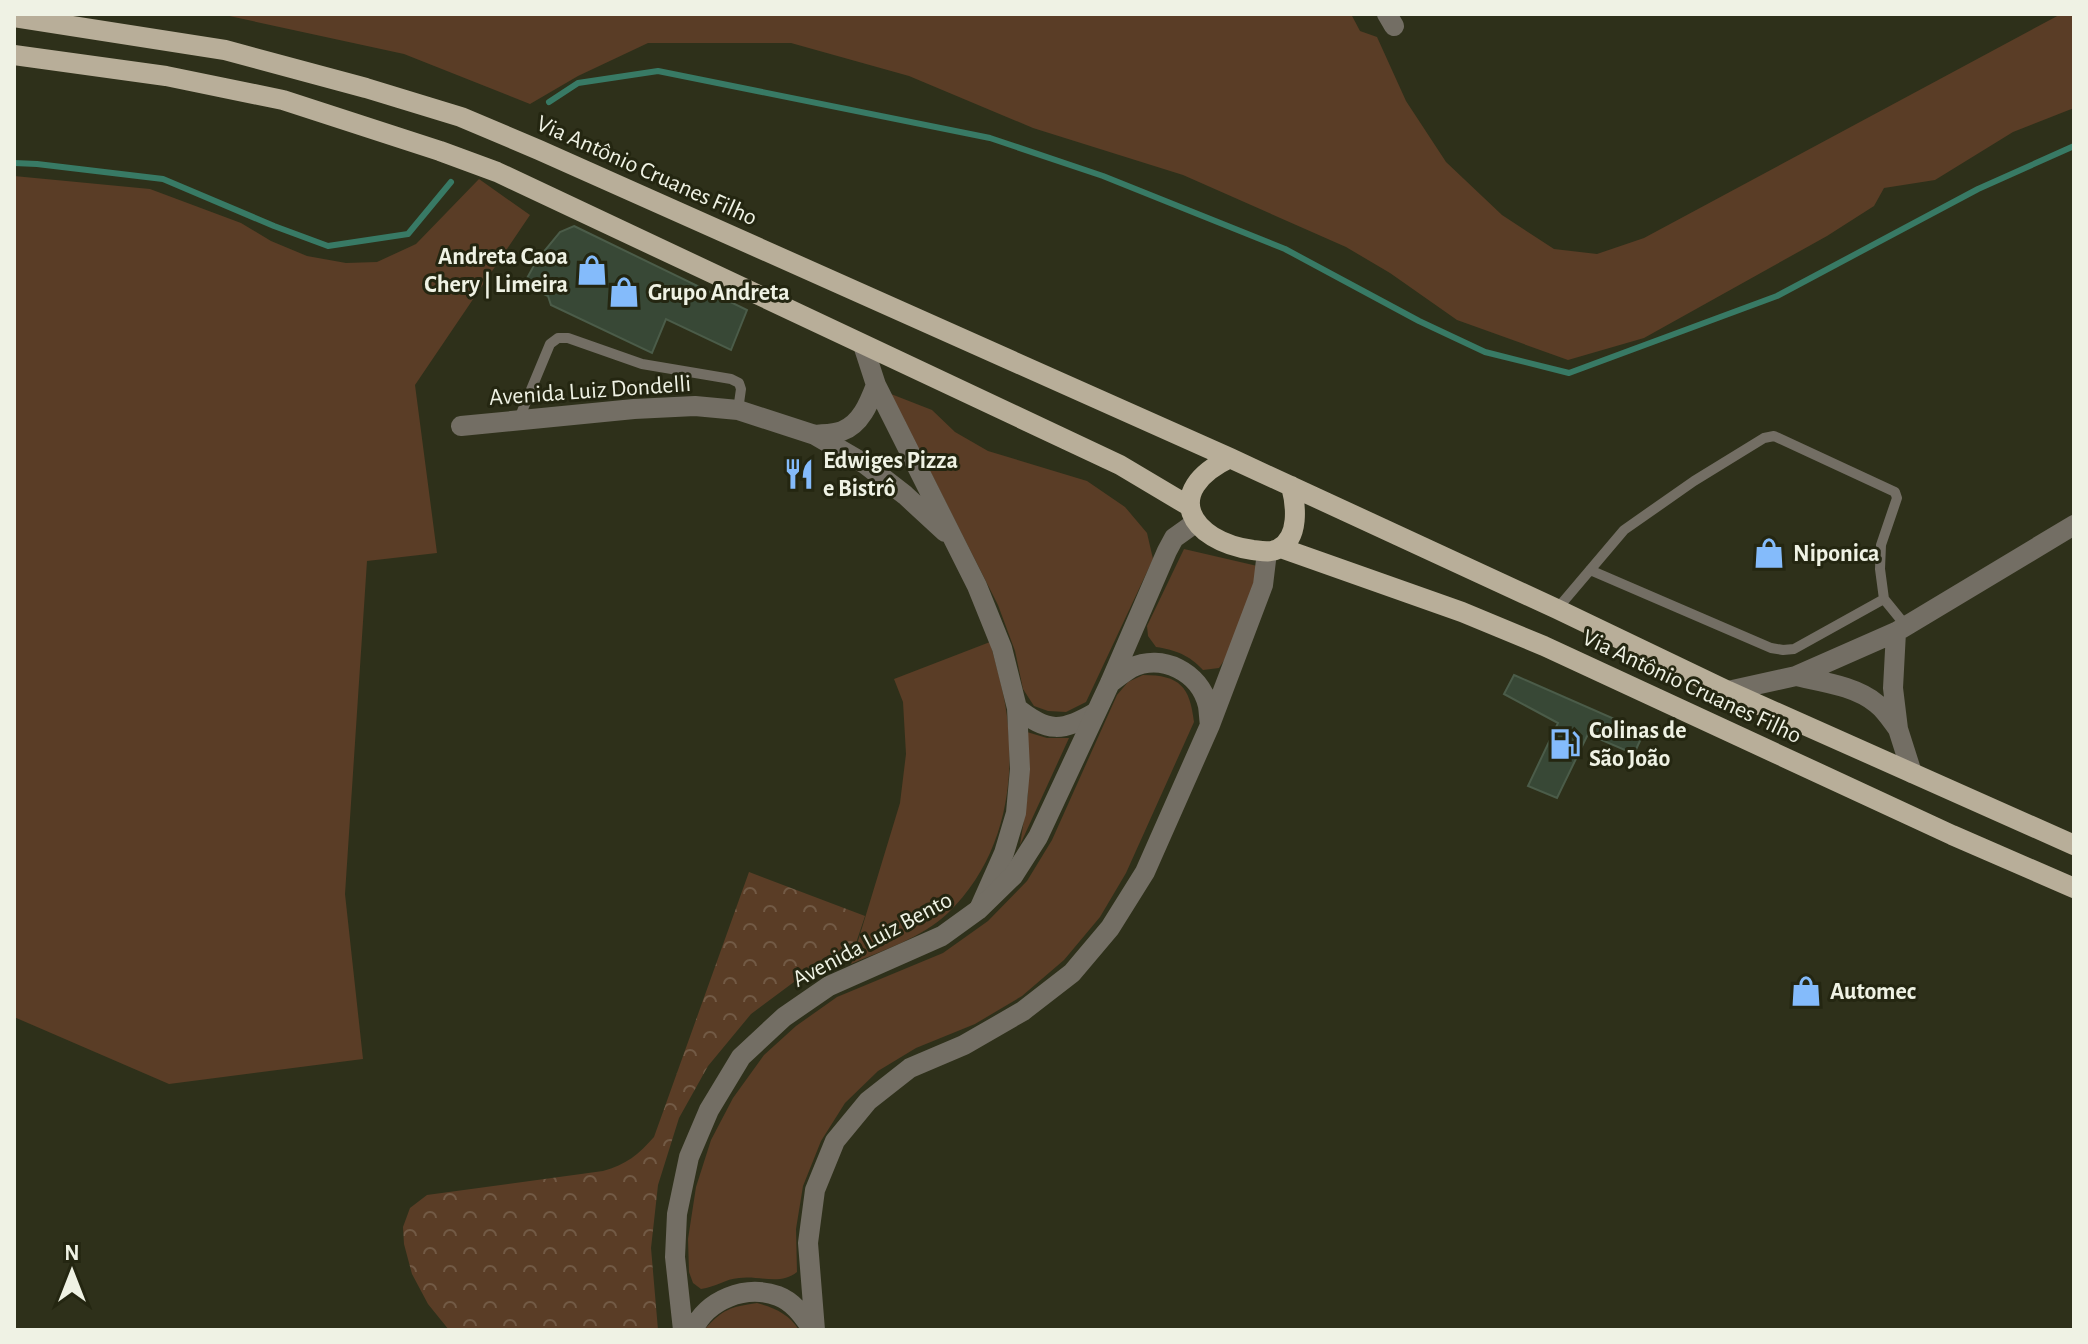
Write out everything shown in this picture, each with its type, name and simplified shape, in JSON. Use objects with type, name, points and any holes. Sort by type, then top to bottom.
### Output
[{"type":"main road","name":"Via Antônio Cruanes Filho","points":[[14,17],[225,50],[461,117],[1230,458]]},
{"type":"main road","points":[[14,55],[166,76],[283,100],[497,172],[1120,465],[1192,515],[1215,538],[1239,548],[1274,550],[1290,534],[1295,519],[1295,502],[1291,486],[1230,458],[1210,468],[1195,485],[1192,515]]},
{"type":"main road","name":"Via Antônio Cruanes Filho","points":[[1291,486],[1728,691],[2074,845]]},
{"type":"main road","name":"Via Antônio Cruanes Filho","points":[[1274,550],[1462,612],[1544,646],[1952,835],[2074,888]]},
{"type":"street","name":"Avenida Luiz Dondelli","points":[[863,345],[876,385],[977,586],[1002,648],[1017,708],[1020,769],[1016,813],[1004,853],[978,910]]},
{"type":"street","points":[[815,435],[842,431],[858,420],[876,385]]},
{"type":"street","name":"Avenida Luiz Dondelli","points":[[461,426],[634,409],[695,406],[738,410],[815,435],[865,464],[905,495],[954,540]]},
{"type":"street","name":"Avenida Luiz Bento","points":[[683,1330],[675,1257],[677,1214],[689,1157],[709,1110],[741,1057],[784,1017],[829,986],[942,936],[978,910],[1013,876],[1038,837],[1167,551],[1192,515]]},
{"type":"street","points":[[1728,691],[1796,676],[1901,629],[2074,525]]},
{"type":"street","points":[[814,1330],[808,1243],[815,1190],[835,1141],[868,1101],[910,1068],[964,1045],[1023,1011],[1072,973],[1110,928],[1145,872],[1210,725],[1274,550]]},
{"type":"street","points":[[1901,629],[1893,688],[1898,729],[1912,773]]},
{"type":"street","points":[[1110,683],[1129,669],[1143,664],[1162,663],[1182,670],[1198,683],[1208,704],[1210,725]]},
{"type":"street","points":[[1796,676],[1858,693],[1877,704],[1898,729]]},
{"type":"street","points":[[1017,708],[1033,721],[1054,727],[1074,725],[1096,712]]},
{"type":"street","points":[[693,1330],[713,1303],[736,1294],[758,1292],[778,1296],[797,1308],[814,1330]]},
{"type":"lane","points":[[518,421],[550,344],[558,338],[568,338],[642,364],[731,379],[739,383],[741,389],[738,410]]},
{"type":"lane","points":[[1557,609],[1624,530],[1764,438],[1774,436],[1895,492],[1897,498],[1881,545],[1880,569],[1884,599],[1901,629]]},
{"type":"lane","points":[[1590,570],[1771,648],[1783,650],[1794,649],[1884,599]]},
{"type":"green space","points":[[220,14],[1351,14],[1360,31],[1377,37],[1406,101],[1446,162],[1502,215],[1554,249],[1597,254],[1644,238],[2061,14],[2074,14],[2074,108],[2013,132],[1935,180],[1884,188],[1874,206],[1827,236],[1644,338],[1568,360],[1457,320],[1390,273],[1346,247],[1183,175],[1033,128],[909,76],[791,43],[648,43],[578,76],[530,104],[404,54]]},
{"type":"green space","points":[[14,176],[150,189],[241,223],[271,241],[307,256],[346,263],[377,262],[416,244],[479,179],[530,215],[415,385],[437,553],[367,561],[345,894],[363,1059],[169,1084],[14,1017]]},
{"type":"green space","points":[[891,394],[932,410],[955,432],[988,451],[1087,481],[1125,507],[1147,533],[1153,559],[1086,702],[1066,712],[1048,711],[1034,706],[1023,689],[1015,651],[998,605]]},
{"type":"green space","points":[[1184,549],[1266,568],[1219,668],[1203,670],[1182,654],[1156,647],[1148,636],[1147,626]]},
{"type":"green space","points":[[990,642],[1005,705],[1010,752],[1006,802],[991,850],[966,894],[938,922],[902,943],[851,964],[900,803],[906,754],[903,702],[894,679]]},
{"type":"green space","points":[[1143,675],[1166,677],[1181,685],[1190,700],[1194,722],[1126,873],[1100,917],[1064,960],[1022,996],[975,1024],[916,1048],[878,1071],[845,1103],[821,1141],[803,1186],[796,1229],[797,1272],[776,1279],[734,1279],[701,1289],[693,1283],[689,1272],[688,1239],[696,1187],[711,1140],[733,1098],[764,1055],[796,1026],[837,997],[943,953],[988,921],[1027,881],[1052,840],[1117,695],[1128,682]]},
{"type":"green space","points":[[1027,732],[1047,738],[1069,738],[1020,845],[1028,794]]},
{"type":"green space","points":[[749,872],[865,916],[854,949],[798,979],[751,1014],[708,1066],[679,1118],[658,1185],[651,1248],[658,1330],[449,1330],[428,1304],[412,1274],[403,1227],[410,1208],[427,1195],[611,1169],[643,1149],[654,1137]]},
{"type":"green space","points":[[757,1303],[781,1312],[799,1330],[704,1330],[728,1310]]},
{"type":"building","name":"Grupo Andreta","points":[[574,226],[747,310],[731,350],[666,319],[652,353],[551,305],[548,296],[529,287],[526,280],[537,260],[560,232]]},
{"type":"building","name":"Colinas de São João","points":[[1514,675],[1644,732],[1634,754],[1588,734],[1557,798],[1528,786],[1558,723],[1504,694]]},
{"type":"waterway","points":[[549,102],[578,83],[658,71],[990,138],[1103,176],[1285,249],[1419,321],[1485,352],[1569,373],[1777,296],[1978,189],[2074,146]]},
{"type":"waterway","points":[[14,163],[163,179],[328,246],[408,234],[451,182]]},
{"type":"place","name":"Andreta Caoa Chery | Limeira","points":[[592,270]]},
{"type":"place","name":"Grupo Andreta","points":[[624,292]]},
{"type":"place","name":"Edwiges Pizza e Bistrô","points":[[799,474]]},
{"type":"place","name":"Niponica","points":[[1769,553]]},
{"type":"place","name":"Colinas de São João","points":[[1565,744]]},
{"type":"place","name":"Automec","points":[[1806,991]]}]
